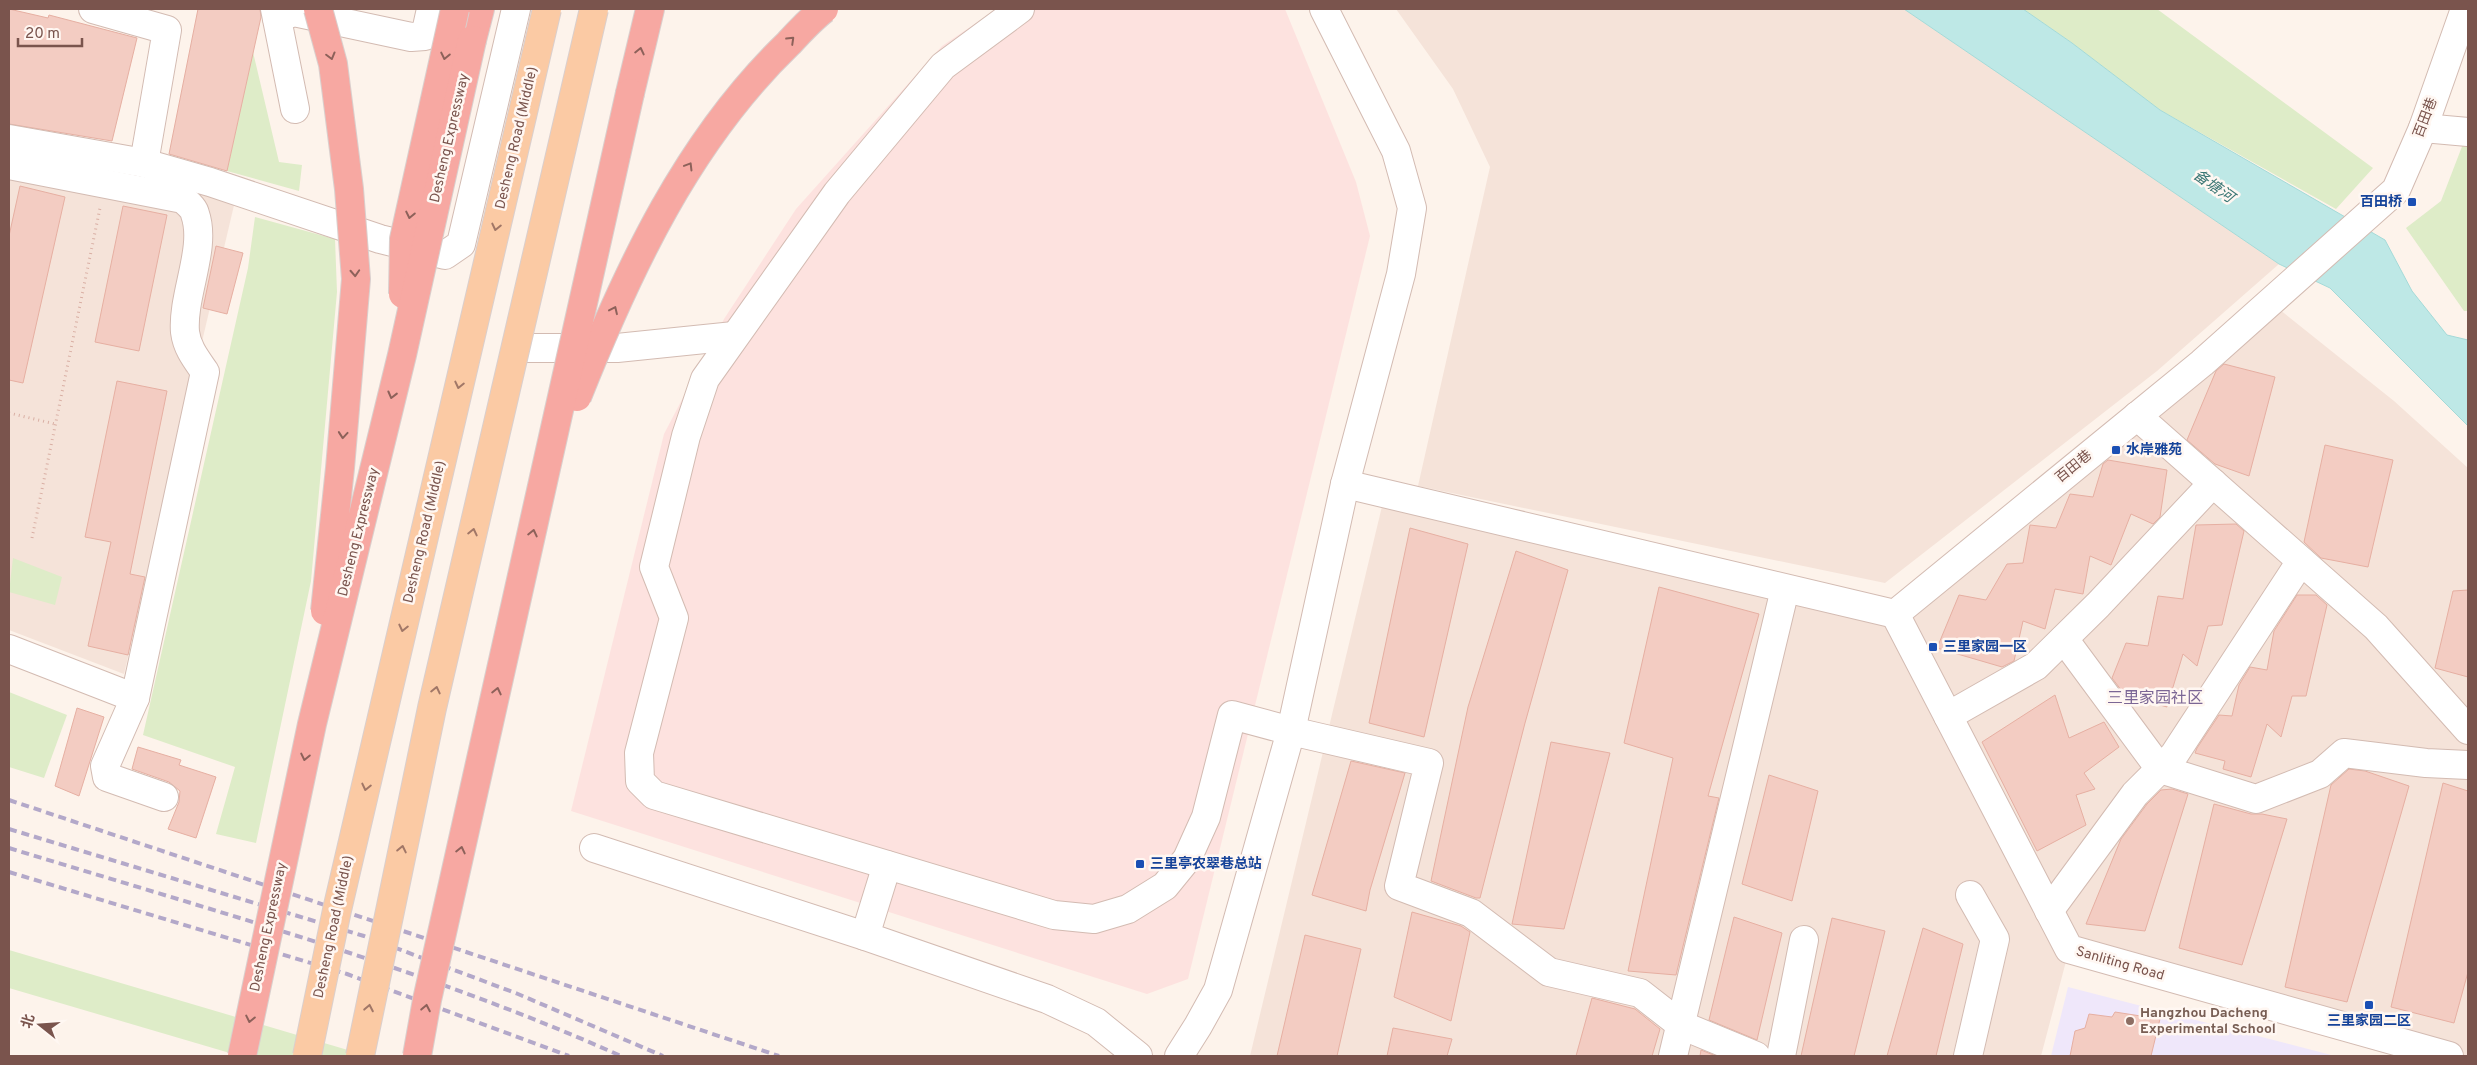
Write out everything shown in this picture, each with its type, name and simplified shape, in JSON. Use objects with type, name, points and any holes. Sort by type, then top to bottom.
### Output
[{"type":"highway","points":[[312,724],[340,468],[356,279],[349,190],[333,64],[318,9]]},
{"type":"highway","points":[[402,355],[404,240],[455,9]]},
{"type":"highway","name":"Desheng Expressway","points":[[242,1056],[312,724],[402,355],[480,9]]},
{"type":"highway","points":[[416,1056],[650,9]]},
{"type":"highway","points":[[548,468],[599,342],[668,201],[721,117],[771,59],[824,9]]},
{"type":"main road","name":"Desheng Road (Middle)","points":[[307,1056],[337,910],[547,9]]},
{"type":"main road","points":[[360,1056],[430,718],[594,9]]},
{"type":"street","points":[[101,9],[166,30],[144,163]]},
{"type":"street","points":[[295,109],[276,13],[294,12],[411,37],[425,36],[431,9]]},
{"type":"street","points":[[9,139],[144,163],[210,182],[380,239],[445,255],[461,244],[516,9]]},
{"type":"street","points":[[1020,9],[943,66],[838,193],[705,379],[686,436],[654,567],[674,618],[639,754],[640,781],[654,795],[1054,915],[1094,919],[1128,909],[1166,886],[1187,859],[1206,817],[1232,715],[1291,731],[1429,763],[1399,886],[1471,913],[1549,972],[1640,994],[1681,1025],[1756,1056]]},
{"type":"street","points":[[1179,1056],[1218,990],[1291,731],[1345,484],[1400,274],[1412,208],[1396,151],[1324,9]]},
{"type":"street","name":"百田巷","points":[[1895,614],[2202,363],[2396,190],[2423,128],[2465,9]]},
{"type":"street","points":[[2423,128],[2468,132]]},
{"type":"street","points":[[9,164],[183,199],[195,212],[199,235],[190,281],[185,331],[190,350],[205,372],[134,698],[105,766],[107,777],[164,797]]},
{"type":"street","points":[[516,348],[617,348],[734,336]]},
{"type":"street","points":[[2137,416],[2376,627],[2468,730]]},
{"type":"street","points":[[1948,716],[2036,666],[2213,483]]},
{"type":"street","points":[[1345,484],[1895,614]]},
{"type":"street","points":[[2049,911],[2135,794],[2174,755],[2301,561]]},
{"type":"street","points":[[1673,1056],[1785,589]]},
{"type":"street","name":"Sanliting Road","points":[[1895,614],[2069,949],[2449,1056]]},
{"type":"street","points":[[2064,639],[2160,769],[2256,799],[2320,774],[2344,753],[2426,763],[2468,765]]},
{"type":"street","points":[[9,649],[134,698]]},
{"type":"street","points":[[594,848],[865,936],[1047,999],[1096,1022],[1138,1056]]},
{"type":"street","points":[[865,936],[887,865]]},
{"type":"street","points":[[1968,1056],[1995,939],[1970,895]]},
{"type":"street","points":[[1781,1056],[1804,940]]},
{"type":"path","points":[[32,538],[105,183]]},
{"type":"path","points":[[9,413],[55,424]]},
{"type":"shaded area","points":[[997,9],[1285,9],[1356,182],[1370,236],[1188,979],[1147,994],[571,811],[664,434],[724,319],[796,209],[942,46]]},
{"type":"shaded area","points":[[1396,9],[1904,9],[2279,264],[2157,371],[1885,583],[1418,486],[1490,167],[1453,89]]},
{"type":"shaded area","points":[[9,150],[157,178],[235,201],[124,674],[9,630]]},
{"type":"shaded area","points":[[2270,302],[2394,401],[2468,468],[2468,1056],[2449,1056],[2069,950],[2041,1056],[1250,1056],[1384,498],[1895,614]]},
{"type":"shaded area","name":"Hangzhou Dacheng Experimental School","points":[[2068,987],[2335,1056],[2051,1056]]},
{"type":"green space","points":[[2023,9],[2157,9],[2373,168],[2336,209],[2160,110],[2072,43]]},
{"type":"green space","points":[[253,52],[279,162],[302,165],[299,191],[227,171]]},
{"type":"green space","points":[[2468,131],[2468,311],[2464,311],[2406,228],[2441,201]]},
{"type":"green space","points":[[255,217],[335,239],[337,292],[311,581],[256,843],[216,834],[235,767],[143,735],[248,268]]},
{"type":"green space","points":[[13,558],[62,577],[55,605],[9,592]]},
{"type":"green space","points":[[9,692],[67,715],[44,778],[9,767]]},
{"type":"green space","points":[[9,950],[368,1056],[240,1056],[9,988]]},
{"type":"water","name":"备塘河","points":[[1904,9],[2023,9],[2072,43],[2160,110],[2385,240],[2412,291],[2447,335],[2468,340],[2468,426],[2330,288],[2279,264]]},
{"type":"building","points":[[9,9],[48,18],[49,15],[137,38],[112,141],[9,124]]},
{"type":"building","points":[[198,9],[260,9],[261,17],[227,171],[169,154]]},
{"type":"building","points":[[20,186],[65,197],[23,383],[9,380],[9,236]]},
{"type":"building","points":[[123,206],[167,215],[139,351],[95,342]]},
{"type":"building","points":[[216,246],[243,253],[227,314],[203,308]]},
{"type":"building","points":[[2224,364],[2275,377],[2249,476],[2215,464],[2187,440],[2216,371]]},
{"type":"building","points":[[117,381],[167,391],[130,574],[145,577],[128,655],[88,646],[111,542],[85,537]]},
{"type":"building","points":[[2325,445],[2393,460],[2368,567],[2321,558],[2304,542]]},
{"type":"building","points":[[2108,460],[2167,470],[2160,517],[2153,524],[2131,514],[2111,565],[2090,556],[2083,594],[2055,589],[2045,629],[2023,621],[2014,661],[2002,667],[1937,648],[1959,595],[1986,600],[2007,564],[2023,563],[2030,525],[2056,528],[2070,494],[2093,497],[2103,464]]},
{"type":"building","points":[[2236,524],[2244,531],[2222,625],[2208,626],[2197,666],[2183,654],[2167,707],[2125,695],[2112,678],[2126,643],[2148,646],[2158,596],[2183,599],[2196,525]]},
{"type":"building","points":[[1410,528],[1468,544],[1424,737],[1369,723]]},
{"type":"building","points":[[1516,551],[1568,570],[1525,723],[1480,898],[1476,898],[1431,881],[1468,707]]},
{"type":"building","points":[[1659,587],[1759,614],[1708,796],[1719,798],[1676,975],[1628,971],[1673,758],[1624,743]]},
{"type":"building","points":[[2468,590],[2468,677],[2435,668],[2453,591]]},
{"type":"building","points":[[2297,595],[2316,595],[2327,605],[2306,696],[2292,696],[2281,737],[2267,724],[2251,777],[2223,769],[2225,761],[2195,753],[2197,748],[2219,715],[2232,716],[2239,685],[2250,667],[2267,670],[2274,631]]},
{"type":"building","points":[[2055,695],[2069,738],[2104,722],[2119,747],[2084,773],[2095,789],[2076,795],[2086,825],[2037,851],[1982,742]]},
{"type":"building","points":[[77,708],[104,717],[79,796],[55,786]]},
{"type":"building","points":[[1551,742],[1610,753],[1564,929],[1512,924]]},
{"type":"building","points":[[138,747],[181,760],[179,765],[216,777],[196,838],[168,829],[179,802],[180,791],[169,782],[132,769]]},
{"type":"building","points":[[1351,761],[1405,773],[1370,890],[1366,911],[1312,895]]},
{"type":"building","points":[[2349,769],[2365,771],[2409,786],[2347,1002],[2285,987],[2331,785]]},
{"type":"building","points":[[1769,775],[1818,791],[1792,901],[1742,884]]},
{"type":"building","points":[[2443,783],[2468,791],[2468,972],[2454,1023],[2391,1007]]},
{"type":"building","points":[[2172,789],[2188,794],[2145,931],[2086,924],[2121,839],[2147,804],[2161,790]]},
{"type":"building","points":[[2214,804],[2251,814],[2262,814],[2287,819],[2242,965],[2179,948]]},
{"type":"building","points":[[1412,912],[1461,926],[1470,932],[1451,1021],[1394,997]]},
{"type":"building","points":[[1734,917],[1782,933],[1757,1040],[1709,1020]]},
{"type":"building","points":[[1832,918],[1885,931],[1854,1056],[1801,1056]]},
{"type":"building","points":[[1923,928],[1963,944],[1936,1056],[1887,1056]]},
{"type":"building","points":[[1305,935],[1361,949],[1337,1056],[1277,1056]]},
{"type":"building","points":[[1592,998],[1635,1009],[1660,1029],[1652,1056],[1576,1056]]},
{"type":"building","points":[[2115,1012],[2160,1019],[2151,1056],[2070,1056],[2075,1031],[2085,1028],[2089,1014],[2112,1017]]},
{"type":"building","points":[[1393,1028],[1452,1039],[1447,1056],[1387,1056]]},
{"type":"building","points":[[1701,1050],[1716,1056],[1700,1056]]},
{"type":"railway","points":[[9,800],[779,1056]]},
{"type":"railway","points":[[9,829],[364,936],[518,994],[663,1056]]},
{"type":"railway","points":[[9,848],[241,918],[395,968],[547,1024],[621,1056]]},
{"type":"railway","points":[[9,872],[347,974],[569,1056]]},
{"type":"place","name":"百田桥","points":[[2412,202]]},
{"type":"place","name":"水岸雅苑","points":[[2116,450]]},
{"type":"place","name":"三里家园一区","points":[[1933,647]]},
{"type":"place","name":"三里亭农翠巷总站","points":[[1140,864]]},
{"type":"place","name":"三里家园二区","points":[[2369,1005]]},
{"type":"place","name":"Hangzhou Dacheng Experimental School","points":[[2130,1021]]},
{"type":"district","name":"三里家园社区","points":[[2155,699]]}]
